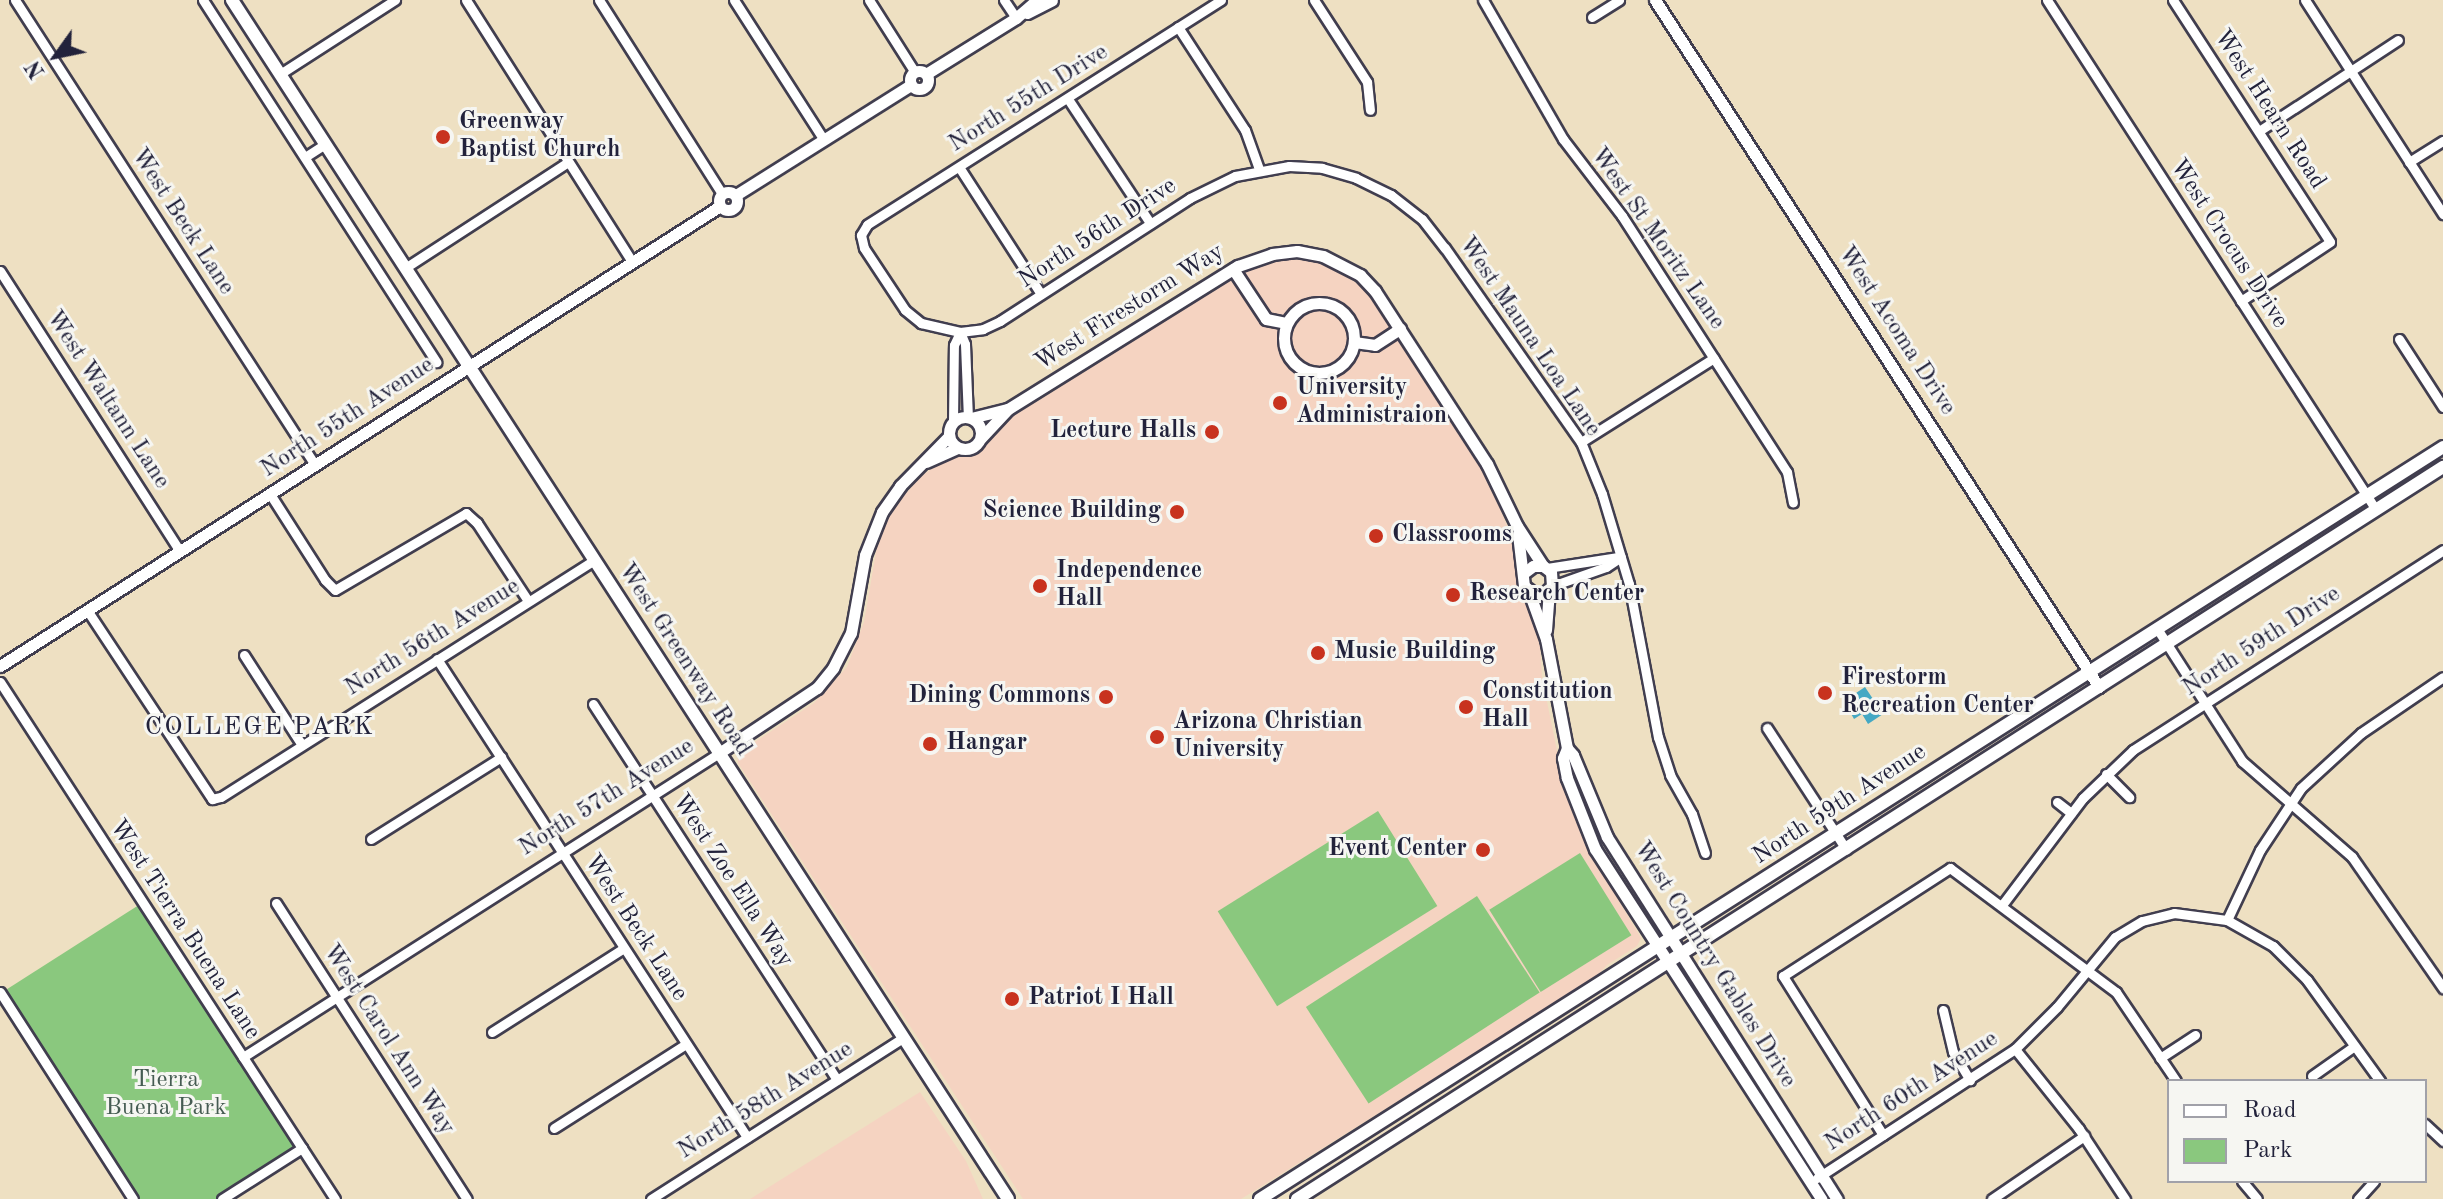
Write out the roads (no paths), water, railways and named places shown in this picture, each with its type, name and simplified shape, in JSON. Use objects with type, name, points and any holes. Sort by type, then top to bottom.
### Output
[{"type":"main road","name":"West Greenway Road","points":[[232,0],[1008,1199]]},
{"type":"main road","name":"North 59th Avenue","points":[[1260,1199],[2443,447]]},
{"type":"main road","name":"North 59th Avenue","points":[[1297,1199],[2443,467]]},
{"type":"street","name":"West Beck Lane","points":[[15,0],[315,465]]},
{"type":"street","points":[[203,0],[436,362]]},
{"type":"street","points":[[280,74],[395,0]]},
{"type":"street","points":[[466,0],[632,262]]},
{"type":"street","points":[[599,0],[721,200],[730,192],[736,195]]},
{"type":"street","points":[[734,0],[824,140]]},
{"type":"street","points":[[869,0],[920,73],[1052,0]]},
{"type":"street","points":[[1004,0],[1016,18]]},
{"type":"street","points":[[1016,18],[1037,0]]},
{"type":"street","name":"North 55th Drive","points":[[960,332],[921,323],[905,310],[864,248],[861,235],[867,225],[1221,0]]},
{"type":"street","points":[[1314,0],[1367,82],[1370,110]]},
{"type":"street","name":"West St Moritz Lane","points":[[1483,0],[1563,139],[1622,216],[1787,472],[1793,502]]},
{"type":"street","points":[[1592,17],[1619,0]]},
{"type":"street","name":"West Acoma Drive","points":[[1655,0],[2099,687]]},
{"type":"street","name":"West Crocus Drive","points":[[2047,0],[2376,510]]},
{"type":"street","name":"West Hearn Road","points":[[2173,0],[2330,242],[2241,301]]},
{"type":"street","points":[[2305,0],[2443,214]]},
{"type":"street","points":[[1178,27],[1245,130],[1259,169]]},
{"type":"street","points":[[2259,131],[2398,40]]},
{"type":"street","name":"North 55th Avenue","points":[[0,666],[632,262],[721,200],[727,210],[734,208],[736,195],[911,85],[910,77],[920,73]]},
{"type":"street","points":[[1068,99],[1150,223]]},
{"type":"street","points":[[2409,162],[2443,141]]},
{"type":"street","points":[[305,157],[325,144]]},
{"type":"street","points":[[405,268],[568,162]]},
{"type":"street","points":[[959,167],[1041,294]]},
{"type":"street","name":"West Mauna Loa Lane","points":[[1259,169],[1322,168],[1356,178],[1391,195],[1422,219],[1581,442],[1621,557],[1658,737],[1670,775],[1692,814],[1705,853]]},
{"type":"street","name":"North 56th Drive","points":[[960,332],[991,325],[1211,185],[1259,169]]},
{"type":"street","name":"West Firestorm Way","points":[[981,438],[1008,409],[1233,269],[1254,258],[1272,254],[1297,251],[1323,256],[1360,275],[1400,329],[1487,464],[1517,526],[1545,567]]},
{"type":"street","points":[[1233,269],[1266,319],[1286,323]]},
{"type":"street","name":"West Waltann Lane","points":[[0,271],[180,551]]},
{"type":"street","points":[[1329,304],[1348,319],[1354,342],[1351,354],[1333,371],[1309,373],[1289,358],[1283,335],[1286,323],[1304,306],[1329,304]]},
{"type":"street","points":[[1354,342],[1375,345],[1400,329]]},
{"type":"street","points":[[960,332],[965,344],[970,418],[980,426],[981,438],[972,449],[958,448],[949,436],[953,422],[954,345],[960,332]]},
{"type":"street","points":[[2399,339],[2443,407]]},
{"type":"street","points":[[1581,442],[1714,358]]},
{"type":"street","points":[[954,374],[966,374]]},
{"type":"street","name":"West Firestorm Way","points":[[970,418],[1008,409]]},
{"type":"street","points":[[953,422],[970,418]]},
{"type":"street","name":"North 57th Avenue","points":[[243,1057],[817,688],[833,668],[851,633],[872,532],[894,493],[949,436]]},
{"type":"street","name":"North 57th Avenue","points":[[926,462],[958,448]]},
{"type":"street","points":[[270,494],[325,580],[335,590],[466,513],[477,523],[528,601]]},
{"type":"street","name":"West Firestorm Way","points":[[1517,526],[1525,572]]},
{"type":"street","name":"North 59th Drive","points":[[2002,905],[2071,813],[2106,774],[2142,743],[2443,550]]},
{"type":"street","points":[[1525,572],[1533,566],[1606,567],[1621,557]]},
{"type":"street","name":"North 56th Avenue","points":[[87,610],[212,799],[594,560]]},
{"type":"street","name":"West Country Gables Drive","points":[[1545,567],[1552,576],[1546,639]]},
{"type":"street","points":[[1529,592],[1541,595],[1583,568]]},
{"type":"street","name":"West Country Gables Drive","points":[[1525,572],[1523,582],[1546,639],[1567,748],[1573,755],[1607,837],[1665,943],[1821,1199]]},
{"type":"street","points":[[2158,630],[2242,761],[2352,857],[2443,988]]},
{"type":"street","points":[[244,655],[302,745]]},
{"type":"street","name":"West Beck Lane","points":[[437,659],[747,1137]]},
{"type":"street","points":[[2378,1079],[2290,961],[2258,936],[2227,920],[2260,850],[2291,804],[2339,750],[2443,677]]},
{"type":"street","name":"West Tierra Buena Lane","points":[[0,682],[335,1199]]},
{"type":"street","name":"West Zoe Ella Way","points":[[593,704],[837,1080]]},
{"type":"street","points":[[1767,728],[1846,849]]},
{"type":"street","points":[[371,839],[501,757]]},
{"type":"street","points":[[2106,774],[2129,797]]},
{"type":"street","points":[[2057,802],[2071,813]]},
{"type":"street","points":[[1883,1135],[1783,976],[1950,868],[2087,969],[2127,1005],[2175,1079]]},
{"type":"street","name":"West Carol Ann Way","points":[[276,903],[467,1199]]},
{"type":"street","name":"North 60th Avenue","points":[[1810,1182],[2015,1049],[2057,1007],[2115,937],[2142,921],[2174,913],[2227,920]]},
{"type":"street","points":[[492,1032],[624,948]]},
{"type":"street","name":"West Country Gables Drive","points":[[1674,958],[1837,1199]]},
{"type":"street","points":[[0,992],[133,1199]]},
{"type":"street","points":[[1943,1010],[1953,1052],[1970,1080]]},
{"type":"street","points":[[2160,1058],[2195,1035]]},
{"type":"street","name":"North 58th Avenue","points":[[651,1199],[903,1038]]},
{"type":"street","points":[[554,1128],[686,1044]]},
{"type":"street","points":[[2312,1076],[2353,1047]]},
{"type":"street","points":[[2015,1049],[2084,1136],[2125,1199]]},
{"type":"street","points":[[2427,1126],[2443,1141]]},
{"type":"street","points":[[1992,1199],[2084,1136]]},
{"type":"street","points":[[222,1199],[302,1148]]},
{"type":"street","points":[[2244,1183],[2257,1199]]},
{"type":"street","points":[[2358,1199],[2372,1183]]},
{"type":"water","points":[[1865,687],[1883,714],[1868,724],[1862,714],[1854,719],[1849,710],[1856,706],[1850,697]]},
{"type":"place","name":"Greenway Baptist Church","points":[[443,137]]},
{"type":"place","name":"University Administraion","points":[[1280,403]]},
{"type":"place","name":"Lecture Halls","points":[[1212,432]]},
{"type":"place","name":"Science Building","points":[[1177,512]]},
{"type":"place","name":"Classrooms","points":[[1376,536]]},
{"type":"place","name":"Independence Hall","points":[[1040,586]]},
{"type":"place","name":"Research Center","points":[[1453,595]]},
{"type":"place","name":"Music Building","points":[[1318,653]]},
{"type":"place","name":"Firestorm Recreation Center","points":[[1825,693]]},
{"type":"place","name":"Dining Commons","points":[[1106,697]]},
{"type":"place","name":"Constitution Hall","points":[[1466,707]]},
{"type":"place","name":"Arizona Christian University","points":[[1157,737]]},
{"type":"place","name":"Hangar","points":[[930,744]]},
{"type":"place","name":"Event Center","points":[[1483,850]]},
{"type":"place","name":"Patriot I Hall","points":[[1012,999]]},
{"type":"district","name":"COLLEGE PARK","points":[[260,728]]},
{"type":"park label","name":"Tierra Buena Park","points":[[166,1095]]}]
